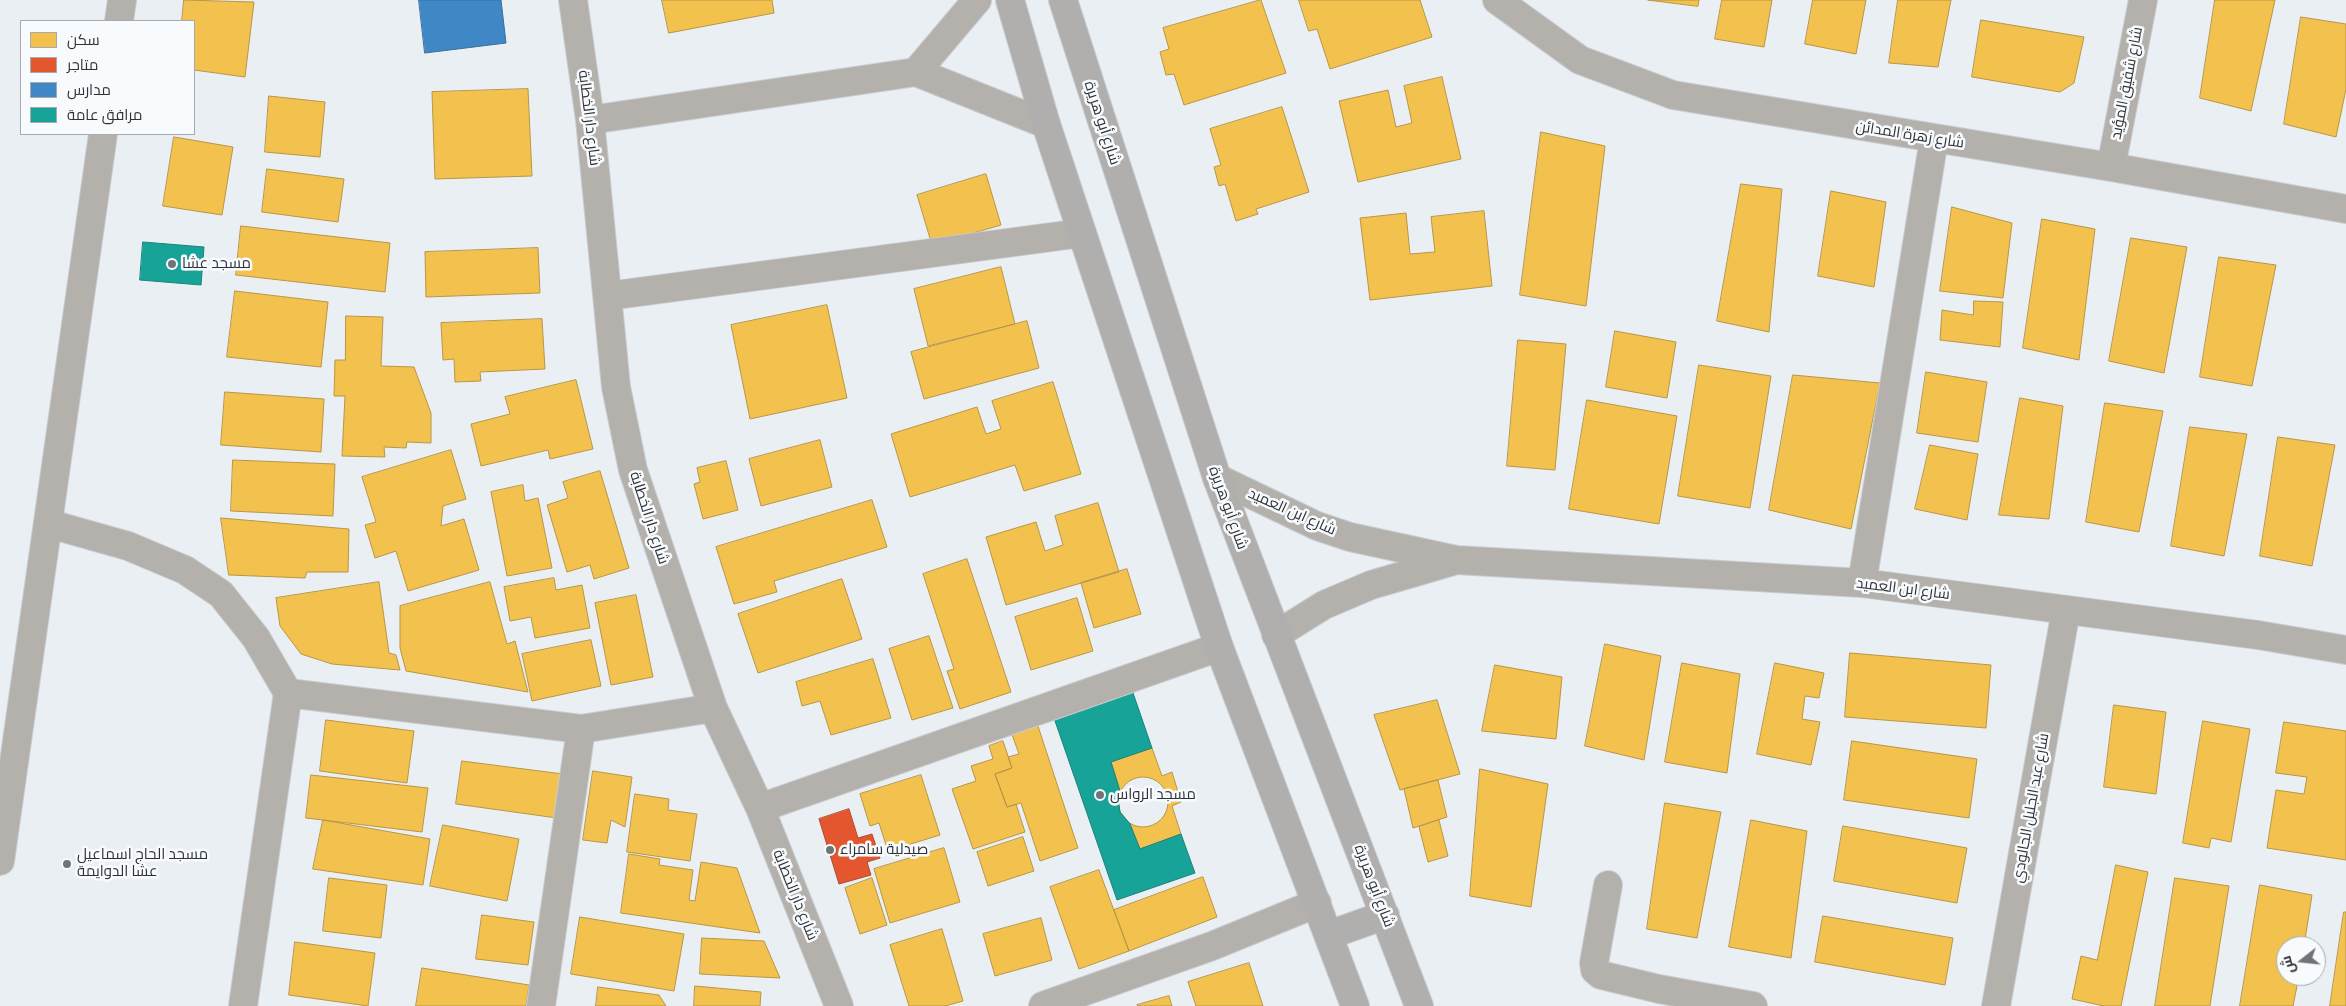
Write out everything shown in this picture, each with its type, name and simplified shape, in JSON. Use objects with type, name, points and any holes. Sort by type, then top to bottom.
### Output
[{"type":"highway","points":[[1010,0],[1046,124],[1219,647],[1355,1006]]},
{"type":"highway","name":"شارع أبو هريرة","points":[[1063,0],[1216,478],[1386,915],[1415,1005]]},
{"type":"highway","points":[[1329,934],[1386,915]]},
{"type":"street","points":[[119,20],[122,0]]},
{"type":"street","name":"شارع دار الخطابة","points":[[573,0],[590,120],[616,387],[633,470],[713,708],[760,808],[839,1006]]},
{"type":"street","points":[[916,72],[977,0]]},
{"type":"street","name":"شارع زهرة المدائن","points":[[1497,0],[1580,60],[1673,95],[2111,167],[2346,209]]},
{"type":"street","name":"شارع شفيق المؤيد","points":[[2111,167],[2143,0]]},
{"type":"street","points":[[590,120],[916,72],[1046,124]]},
{"type":"street","points":[[0,861],[50,524],[104,135]]},
{"type":"street","points":[[1862,583],[1934,139]]},
{"type":"street","points":[[608,296],[1082,233]]},
{"type":"street","name":"شارع ابن العميد","points":[[1216,478],[1350,537],[1456,560],[1862,583],[2258,635],[2346,650]]},
{"type":"street","points":[[50,524],[128,546],[185,570],[221,594],[256,638],[288,693],[243,1006]]},
{"type":"street","name":"شارع ابن العميد","points":[[1276,635],[1324,605],[1363,588],[1456,560]]},
{"type":"street","name":"شارع عبد الجليل الجالودي","points":[[1996,1006],[2066,610]]},
{"type":"street","points":[[760,808],[1219,647]]},
{"type":"street","points":[[288,693],[581,729],[713,708]]},
{"type":"street","points":[[541,1006],[581,729]]},
{"type":"street","points":[[1608,885],[1594,963],[1595,970],[1600,975],[1659,989],[1753,1006]]},
{"type":"street","points":[[1043,1006],[1212,946],[1317,902]]},
{"type":"building: سكن","points":[[184,0],[254,2],[245,77],[195,70],[195,20],[182,20]]},
{"type":"building: سكن","points":[[662,0],[772,0],[774,13],[669,33]]},
{"type":"building: سكن","points":[[1261,0],[1286,73],[1184,105],[1174,74],[1166,75],[1160,52],[1169,49],[1163,28]]},
{"type":"building: سكن","points":[[1299,0],[1420,0],[1432,37],[1330,69],[1317,29],[1309,31]]},
{"type":"building: سكن","points":[[1648,0],[1699,0],[1698,6]]},
{"type":"building: سكن","points":[[1722,0],[1772,0],[1764,47],[1715,39]]},
{"type":"building: سكن","points":[[1813,0],[1866,0],[1856,54],[1805,44]]},
{"type":"building: سكن","points":[[1898,0],[1951,0],[1938,67],[1889,63]]},
{"type":"building: سكن","points":[[2215,0],[2275,0],[2251,111],[2200,98]]},
{"type":"building: سكن","points":[[2301,17],[2346,24],[2346,89],[2336,137],[2284,124]]},
{"type":"building: سكن","points":[[1981,20],[2084,37],[2074,83],[2060,92],[1972,77]]},
{"type":"building: سكن","points":[[1442,77],[1461,159],[1358,182],[1339,101],[1388,90],[1396,127],[1412,123],[1404,86]]},
{"type":"building: سكن","points":[[528,89],[532,176],[435,179],[432,92]]},
{"type":"building: سكن","points":[[269,96],[325,102],[320,157],[265,152]]},
{"type":"building: سكن","points":[[1282,107],[1309,192],[1256,209],[1258,214],[1236,221],[1225,184],[1219,186],[1214,167],[1221,165],[1210,129]]},
{"type":"building: سكن","points":[[1541,132],[1605,146],[1586,306],[1520,295]]},
{"type":"building: سكن","points":[[174,137],[233,147],[222,215],[163,206]]},
{"type":"building: سكن","points":[[267,169],[344,179],[338,222],[262,212]]},
{"type":"building: سكن","points":[[986,174],[1001,225],[932,245],[917,195]]},
{"type":"building: سكن","points":[[1741,184],[1782,189],[1769,332],[1717,321]]},
{"type":"building: سكن","points":[[1831,191],[1886,202],[1874,287],[1818,276]]},
{"type":"building: سكن","points":[[1952,207],[2012,223],[2003,298],[1940,291]]},
{"type":"building: سكن","points":[[1484,211],[1492,286],[1370,300],[1360,218],[1406,213],[1410,254],[1435,252],[1431,217]]},
{"type":"building: سكن","points":[[2042,219],[2095,229],[2079,360],[2023,348]]},
{"type":"building: سكن","points":[[241,226],[390,243],[385,292],[236,275]]},
{"type":"building: سكن","points":[[2131,238],[2187,247],[2164,373],[2109,361]]},
{"type":"building: سكن","points":[[538,248],[540,293],[426,297],[425,252]]},
{"type":"building: سكن","points":[[2219,257],[2276,265],[2252,386],[2200,377]]},
{"type":"building: سكن","points":[[1001,267],[1015,324],[928,346],[914,289]]},
{"type":"building: سكن","points":[[235,291],[328,302],[321,367],[227,357]]},
{"type":"building: سكن","points":[[1974,301],[2003,302],[2000,347],[1940,340],[1942,310],[1973,315]]},
{"type":"building: سكن","points":[[827,305],[847,398],[750,419],[731,325]]},
{"type":"building: سكن","points":[[346,316],[383,317],[381,366],[414,367],[431,413],[431,443],[407,442],[406,448],[384,447],[385,457],[342,456],[345,396],[334,396],[335,360],[345,360]]},
{"type":"building: سكن","points":[[542,319],[545,369],[480,372],[481,381],[455,382],[454,359],[443,360],[441,323]]},
{"type":"building: سكن","points":[[1027,321],[1039,368],[924,399],[911,352]]},
{"type":"building: سكن","points":[[1615,331],[1676,342],[1667,398],[1606,387]]},
{"type":"building: سكن","points":[[1518,340],[1566,344],[1555,470],[1507,466]]},
{"type":"building: سكن","points":[[1699,365],[1771,376],[1750,508],[1678,496]]},
{"type":"building: سكن","points":[[1926,372],[1987,382],[1978,442],[1917,433]]},
{"type":"building: سكن","points":[[1793,375],[1880,383],[1851,529],[1769,510]]},
{"type":"building: سكن","points":[[576,380],[593,449],[550,459],[548,450],[481,466],[471,424],[510,414],[505,397]]},
{"type":"building: سكن","points":[[1053,382],[1081,474],[1024,491],[1015,465],[910,497],[891,434],[977,407],[986,434],[1001,429],[992,401]]},
{"type":"building: سكن","points":[[225,392],[324,399],[321,452],[221,445]]},
{"type":"building: سكن","points":[[2020,398],[2063,406],[2049,519],[1999,515]]},
{"type":"building: سكن","points":[[1587,400],[1677,416],[1659,524],[1569,509]]},
{"type":"building: سكن","points":[[2105,403],[2163,411],[2139,532],[2086,522]]},
{"type":"building: سكن","points":[[2190,427],[2247,434],[2224,556],[2171,546]]},
{"type":"building: سكن","points":[[2278,437],[2335,445],[2312,566],[2260,556]]},
{"type":"building: سكن","points":[[820,440],[832,487],[761,506],[749,459]]},
{"type":"building: سكن","points":[[1930,445],[1978,454],[1967,520],[1915,509]]},
{"type":"building: سكن","points":[[451,450],[466,499],[443,506],[441,526],[464,519],[479,570],[408,591],[396,551],[375,558],[365,525],[376,522],[362,477]]},
{"type":"building: سكن","points":[[233,460],[335,464],[333,516],[231,511]]},
{"type":"building: سكن","points":[[726,461],[738,510],[703,519],[694,484],[700,482],[697,468]]},
{"type":"building: سكن","points":[[600,471],[629,568],[594,579],[590,565],[567,572],[547,505],[568,498],[563,482]]},
{"type":"building: سكن","points":[[523,485],[525,501],[538,498],[552,568],[507,576],[491,492]]},
{"type":"building: سكن","points":[[872,500],[887,547],[774,581],[777,592],[734,604],[716,547]]},
{"type":"building: سكن","points":[[1098,503],[1119,572],[1006,605],[986,537],[1036,522],[1045,551],[1063,545],[1055,516]]},
{"type":"building: سكن","points":[[221,518],[349,529],[348,572],[307,572],[305,578],[229,575]]},
{"type":"building: سكن","points":[[967,559],[1011,692],[960,709],[947,671],[954,669],[923,574]]},
{"type":"building: سكن","points":[[1127,569],[1141,614],[1094,628],[1081,583]]},
{"type":"building: سكن","points":[[554,578],[556,590],[582,585],[590,628],[535,638],[531,617],[510,621],[504,587]]},
{"type":"building: سكن","points":[[842,579],[862,639],[758,673],[738,614]]},
{"type":"building: سكن","points":[[379,582],[389,653],[396,655],[400,670],[332,664],[301,654],[280,626],[276,598]]},
{"type":"building: سكن","points":[[490,582],[507,644],[515,641],[528,692],[406,671],[400,648],[400,606]]},
{"type":"building: سكن","points":[[636,595],[653,677],[611,685],[595,603]]},
{"type":"building: سكن","points":[[1077,598],[1093,651],[1031,670],[1015,617]]},
{"type":"building: سكن","points":[[929,636],[953,708],[912,720],[889,649]]},
{"type":"building: سكن","points":[[591,640],[601,686],[532,701],[522,654]]},
{"type":"building: سكن","points":[[1605,644],[1661,656],[1644,760],[1585,746]]},
{"type":"building: سكن","points":[[1850,653],[1991,665],[1986,728],[1845,717]]},
{"type":"building: سكن","points":[[873,659],[891,718],[831,735],[820,701],[802,706],[796,682]]},
{"type":"building: سكن","points":[[1682,663],[1740,674],[1727,773],[1665,762]]},
{"type":"building: سكن","points":[[1775,663],[1824,673],[1819,698],[1805,696],[1802,719],[1820,722],[1811,765],[1757,754]]},
{"type":"building: سكن","points":[[1495,665],[1562,677],[1556,739],[1482,731]]},
{"type":"building: سكن","points":[[1437,700],[1460,774],[1400,790],[1374,715]]},
{"type":"building: سكن","points":[[2114,705],[2166,712],[2156,794],[2104,787]]},
{"type":"building: سكن","points":[[326,720],[414,731],[407,783],[320,771]]},
{"type":"building: سكن","points":[[1036,720],[1078,848],[1040,861],[1021,803],[1007,807],[995,774],[1012,768],[1008,757],[1019,754],[1010,729]]},
{"type":"building: سكن","points":[[2203,721],[2250,729],[2231,842],[2211,838],[2209,848],[2183,843]]},
{"type":"building: سكن","points":[[2284,722],[2346,731],[2346,860],[2267,848],[2276,790],[2304,794],[2307,777],[2276,773]]},
{"type":"building: سكن","points":[[1003,741],[1012,768],[995,774],[1007,807],[1016,804],[1025,832],[973,849],[952,789],[976,781],[971,766],[993,759],[989,746]]},
{"type":"building: سكن","points":[[1852,741],[1977,759],[1969,818],[1844,800]]},
{"type":"building: سكن","points":[[1152,748],[1162,776],[1172,772],[1181,802],[1172,806],[1181,834],[1140,849],[1130,824],[1120,812],[1118,799],[1120,791],[1111,762]]},
{"type":"building: سكن","points":[[462,761],[563,774],[557,818],[456,804]]},
{"type":"building: سكن","points":[[1480,769],[1548,784],[1531,907],[1470,896]]},
{"type":"building: سكن","points":[[593,771],[632,777],[625,827],[611,820],[607,843],[583,840]]},
{"type":"building: سكن","points":[[311,775],[428,788],[422,832],[306,818]]},
{"type":"building: سكن","points":[[921,775],[940,835],[888,851],[879,823],[870,826],[860,794]]},
{"type":"building: سكن","points":[[1138,777],[1148,777],[1161,784],[1168,797],[1168,807],[1161,820],[1148,827],[1138,827],[1129,823],[1122,816],[1118,807],[1118,797],[1122,788],[1129,781]]},
{"type":"building: سكن","points":[[1438,780],[1447,817],[1413,828],[1404,789]]},
{"type":"building: سكن","points":[[635,794],[669,799],[668,810],[697,814],[690,861],[627,852]]},
{"type":"building: سكن","points":[[1665,803],[1721,812],[1697,938],[1647,929]]},
{"type":"building: سكن","points":[[323,820],[430,839],[423,885],[313,869]]},
{"type":"building: سكن","points":[[1439,820],[1448,856],[1428,862],[1419,827]]},
{"type":"building: سكن","points":[[1751,820],[1807,831],[1791,958],[1729,947]]},
{"type":"building: سكن","points":[[443,825],[519,839],[507,901],[430,886]]},
{"type":"building: سكن","points":[[1843,826],[1967,848],[1957,903],[1834,881]]},
{"type":"building: سكن","points":[[1023,837],[1034,871],[988,886],[977,852]]},
{"type":"building: سكن","points":[[944,848],[960,902],[890,923],[874,869]]},
{"type":"building: سكن","points":[[629,854],[660,859],[659,865],[693,870],[689,900],[695,901],[701,862],[737,868],[760,933],[621,913]]},
{"type":"building: سكن","points":[[2116,865],[2148,872],[2121,1006],[2104,1006],[2072,999],[2081,956],[2097,960]]},
{"type":"building: سكن","points":[[1099,870],[1129,951],[1079,969],[1050,887]]},
{"type":"building: سكن","points":[[1203,877],[1217,917],[1129,951],[1114,910]]},
{"type":"building: سكن","points":[[329,878],[387,885],[381,938],[323,931]]},
{"type":"building: سكن","points":[[872,878],[887,925],[860,934],[845,888]]},
{"type":"building: سكن","points":[[2175,878],[2229,886],[2210,1006],[2155,1006]]},
{"type":"building: سكن","points":[[2260,885],[2312,895],[2306,936],[2276,936],[2276,986],[2297,986],[2293,1006],[2240,1006]]},
{"type":"building: سكن","points":[[2344,912],[2346,912],[2346,1006],[2330,1006]]},
{"type":"building: سكن","points":[[482,915],[534,922],[528,965],[476,959]]},
{"type":"building: سكن","points":[[1823,916],[1953,938],[1945,985],[1815,962]]},
{"type":"building: سكن","points":[[580,917],[684,934],[674,991],[571,974]]},
{"type":"building: سكن","points":[[1041,918],[1052,960],[995,976],[983,934]]},
{"type":"building: سكن","points":[[942,929],[963,1001],[945,1006],[909,1006],[890,945]]},
{"type":"building: سكن","points":[[702,938],[764,941],[780,978],[700,974]]},
{"type":"building: سكن","points":[[295,942],[375,953],[368,1006],[289,995]]},
{"type":"building: سكن","points":[[1249,963],[1263,1006],[1196,1006],[1188,982]]},
{"type":"building: سكن","points":[[422,968],[529,985],[526,1006],[416,1006]]},
{"type":"building: سكن","points":[[695,986],[761,992],[760,1006],[694,1006]]},
{"type":"building: سكن","points":[[598,987],[659,995],[666,1006],[596,1006]]},
{"type":"building: سكن","points":[[1169,996],[1172,1006],[1137,1005]]},
{"type":"building: متاجر","points":[[849,809],[858,838],[872,834],[880,858],[867,862],[871,875],[839,884],[819,819]]},
{"type":"building: مدارس","points":[[419,0],[501,0],[506,43],[425,53]]},
{"type":"building: مرافق عامة","name":"مسجد عشا","points":[[143,242],[204,247],[201,285],[140,280]]},
{"type":"building: مرافق عامة","name":"مسجد الرواس","points":[[1132,690],[1152,748],[1111,762],[1120,791],[1118,799],[1120,812],[1130,824],[1140,849],[1181,834],[1195,873],[1117,900],[1054,718]]},
{"type":"place","name":"مسجد عشا","points":[[172,264]]},
{"type":"place","name":"مسجد الرواس","points":[[1100,795]]},
{"type":"place","name":"صيدلية سامراء","points":[[830,850]]},
{"type":"place","name":"مسجد الحاج اسماعيل عشا الدوايمة","points":[[67,864]]}]
